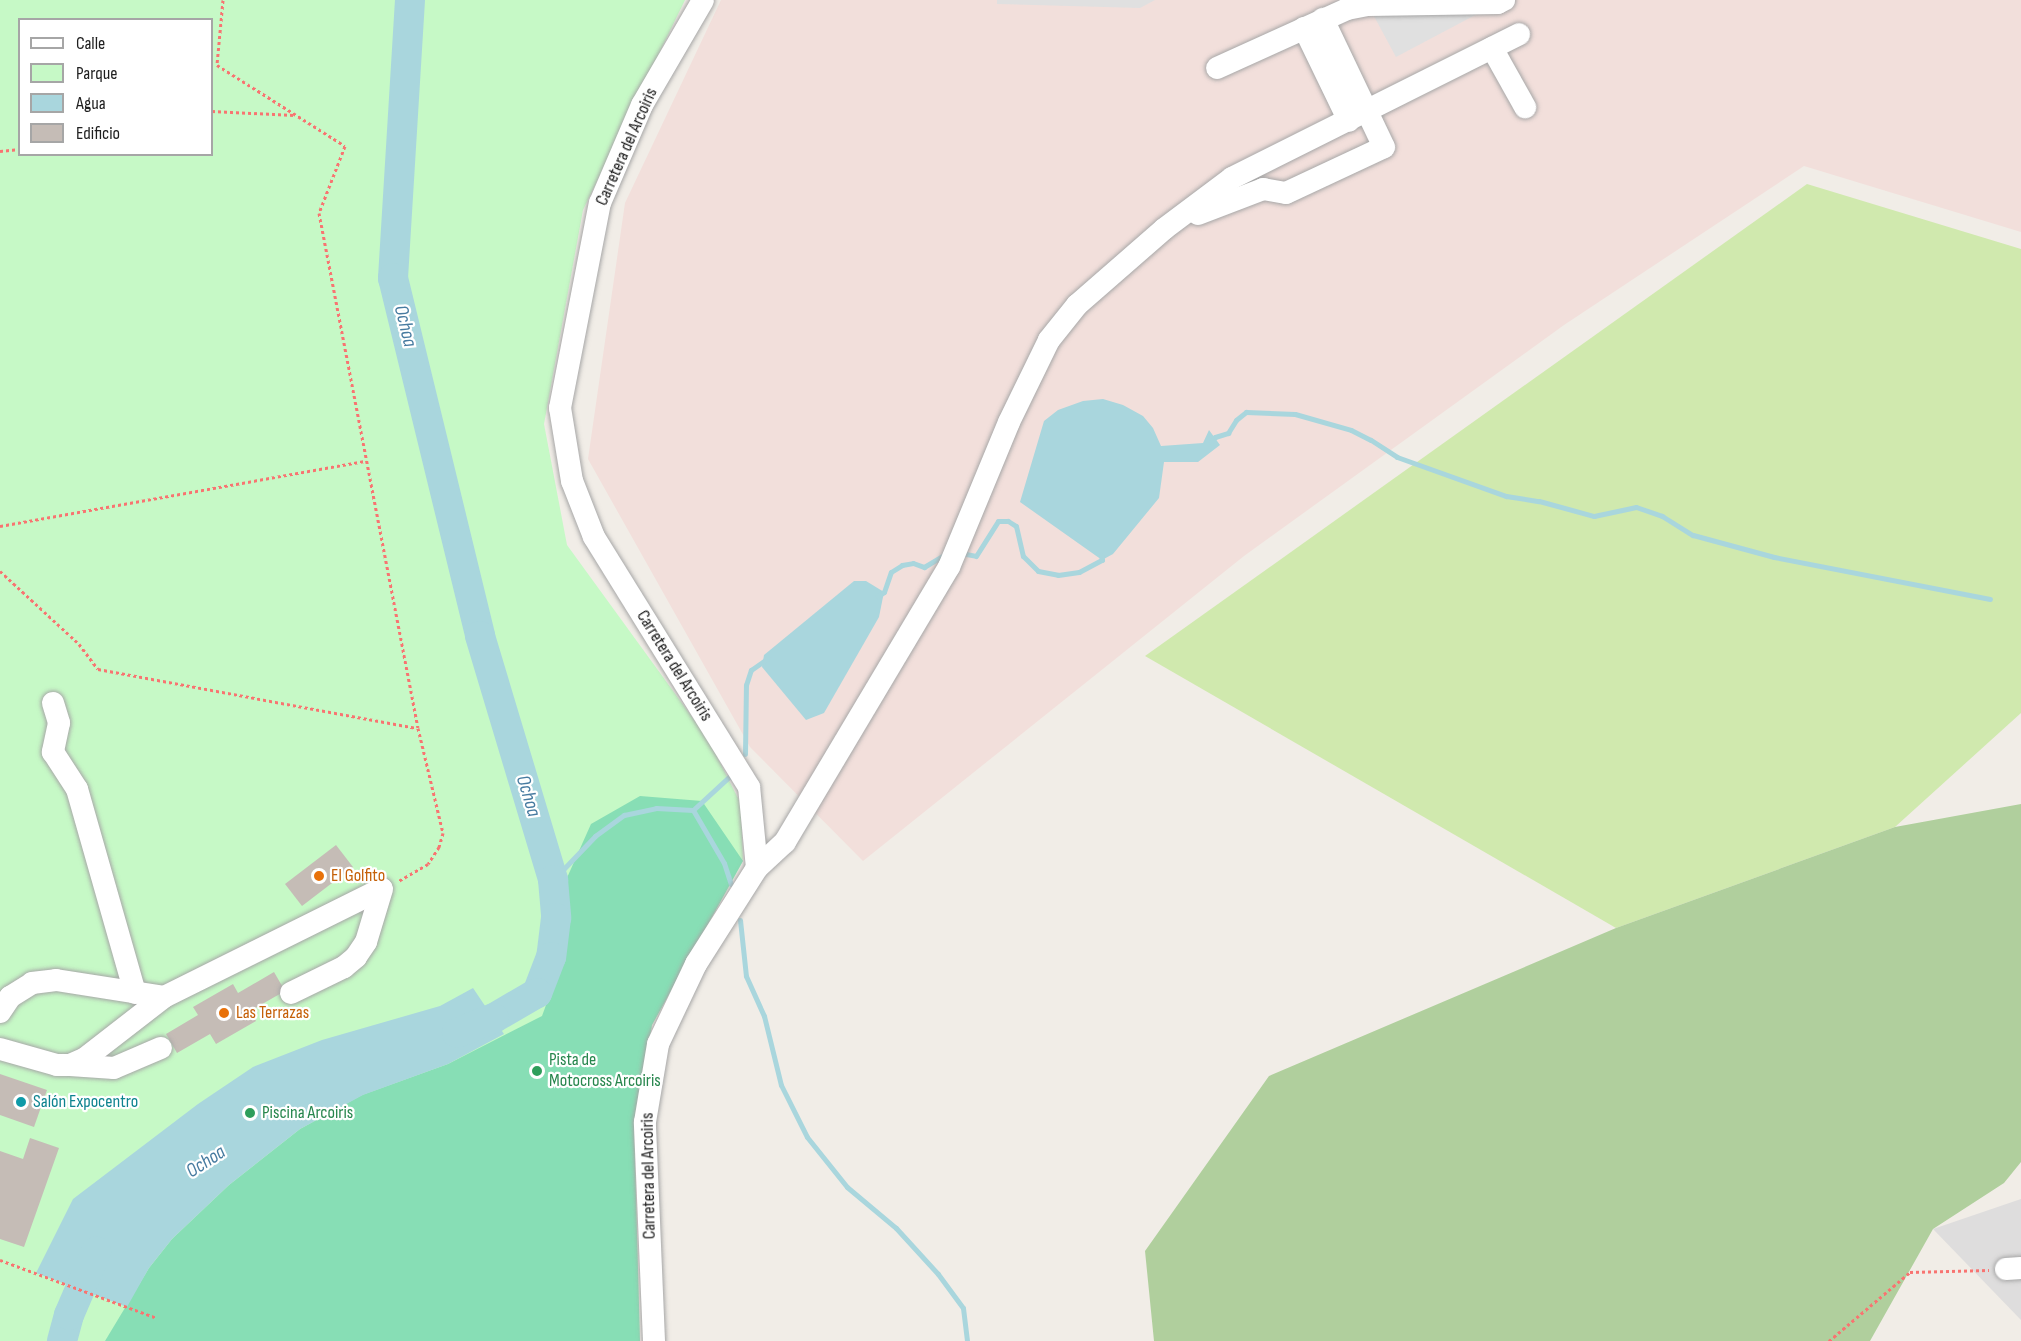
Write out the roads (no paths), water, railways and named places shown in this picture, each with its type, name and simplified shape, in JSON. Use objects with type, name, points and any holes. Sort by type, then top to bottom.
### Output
[{"type":"street","name":"Carretera del Arcoiris","points":[[654,1341],[645,1122],[658,1044],[696,964],[757,868],[749,787],[594,537],[572,481],[560,408],[600,203],[642,105],[703,0]]},
{"type":"street","points":[[1216,68],[1314,23],[1345,4],[1498,3],[1504,0]]},
{"type":"street","points":[[1164,229],[1263,189],[1286,193],[1384,147],[1358,116],[1314,23]]},
{"type":"street","points":[[757,868],[785,842],[950,564],[1009,422],[1049,340],[1077,305],[1164,229],[1232,178],[1520,34]]},
{"type":"street","points":[[1492,48],[1525,107]]},
{"type":"street","points":[[52,704],[59,723],[53,752],[77,789],[135,993]]},
{"type":"street","points":[[70,1065],[84,1059],[164,998],[382,889],[366,942],[356,957],[344,967],[291,993]]},
{"type":"street","points":[[0,1011],[10,997],[32,983],[56,980],[164,998]]},
{"type":"street","points":[[0,1049],[57,1065],[114,1068],[161,1048]]},
{"type":"water","points":[[1103,399],[1123,405],[1143,416],[1153,428],[1161,446],[1203,443],[1209,430],[1220,445],[1198,462],[1164,462],[1159,498],[1113,554],[1102,560],[1020,502],[1044,421],[1058,410],[1083,401]]},
{"type":"water","points":[[854,581],[866,581],[884,592],[879,617],[824,713],[806,720],[762,667],[764,655]]},
{"type":"water","points":[[473,988],[504,1034],[448,1064],[363,1095],[300,1129],[229,1185],[172,1239],[149,1268],[127,1307],[36,1273],[73,1199],[198,1104],[253,1067],[322,1040],[440,1006]]},
{"type":"waterway","name":"Ochoa","points":[[410,0],[393,278],[480,636],[553,880],[556,918],[551,957],[537,993],[494,1018],[457,1033]]},
{"type":"waterway","points":[[1211,442],[1215,437],[1228,433],[1236,420],[1246,412],[1295,414],[1351,430],[1397,457],[1506,496],[1539,501],[1594,516],[1636,507],[1662,516],[1693,535],[1774,557],[1990,599]]},
{"type":"waterway","points":[[961,553],[976,556],[998,521],[1008,521],[1016,526],[1023,556],[1038,571],[1058,575],[1079,572],[1102,560],[1101,555]]},
{"type":"waterway","points":[[878,596],[884,592],[891,572],[902,565],[913,563],[924,567],[946,554]]},
{"type":"waterway","points":[[745,754],[746,685],[751,670],[768,658]]},
{"type":"waterway","points":[[693,810],[732,774]]},
{"type":"waterway","points":[[553,880],[595,836],[624,815],[656,808],[693,810],[724,863],[731,884]]},
{"type":"waterway","points":[[740,920],[746,976],[764,1016],[781,1085],[807,1137],[847,1187],[896,1228],[938,1274],[963,1308],[967,1341]]},
{"type":"waterway","name":"Ochoa","points":[[62,1341],[69,1315],[96,1252]]},
{"type":"place","name":"El Golfito","points":[[319,876]]},
{"type":"place","name":"Las Terrazas","points":[[224,1013]]},
{"type":"place","name":"Pista de Motocross Arcoiris","points":[[537,1071]]},
{"type":"place","name":"Salón Expocentro","points":[[21,1102]]},
{"type":"place","name":"Piscina Arcoiris","points":[[250,1113]]}]
